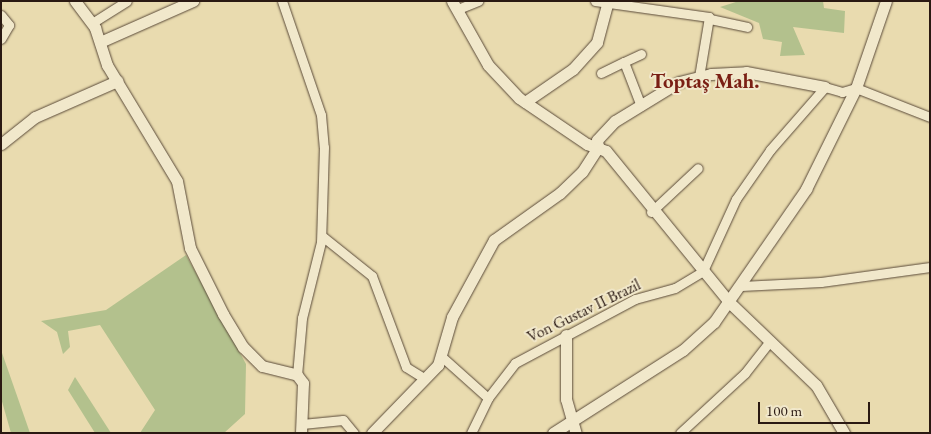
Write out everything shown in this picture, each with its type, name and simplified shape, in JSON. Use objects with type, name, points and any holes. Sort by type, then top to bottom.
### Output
[{"type":"street","points":[[75,1],[92,23],[117,81],[177,180],[190,248],[243,347],[262,366],[298,375]]},
{"type":"street","points":[[92,23],[127,1]]},
{"type":"street","points":[[100,42],[193,1]]},
{"type":"street","points":[[282,1],[321,115],[322,236],[302,318],[298,375],[304,402],[302,429],[344,420],[354,433]]},
{"type":"street","points":[[478,1],[455,5],[488,65],[525,102],[586,144],[598,147]]},
{"type":"street","points":[[594,1],[747,26]]},
{"type":"street","points":[[553,433],[571,418],[683,350],[729,302],[806,189],[856,88],[886,1]]},
{"type":"street","points":[[525,102],[573,70],[597,42],[608,2]]},
{"type":"street","points":[[1,15],[9,25],[1,39]]},
{"type":"street","points":[[700,77],[710,19]]},
{"type":"street","points":[[602,73],[641,54]]},
{"type":"street","points":[[624,62],[642,106]]},
{"type":"street","points":[[844,433],[816,385],[729,302],[598,147],[597,140],[615,122],[679,82],[700,77],[746,72],[842,92],[856,88],[930,117]]},
{"type":"street","points":[[1,144],[34,117],[117,81]]},
{"type":"street","points":[[703,272],[736,199],[770,150],[825,87]]},
{"type":"street","points":[[372,433],[425,379],[441,356],[452,317],[494,240],[560,194],[598,147]]},
{"type":"street","points":[[651,212],[698,168]]},
{"type":"street","points":[[322,236],[372,276],[406,367],[425,379]]},
{"type":"street","points":[[741,286],[821,282],[930,267]]},
{"type":"street","name":"Von Gustav II Brazil","points":[[471,433],[488,398],[515,363],[636,299],[674,288],[703,272]]},
{"type":"street","points":[[566,335],[566,399],[576,433]]},
{"type":"street","points":[[680,433],[745,374],[770,341]]},
{"type":"street","points":[[441,356],[488,398]]},
{"type":"green space","points":[[739,1],[823,1],[824,8],[845,11],[844,33],[793,27],[805,55],[780,56],[782,42],[763,39],[759,23],[720,7]]},
{"type":"green space","points":[[186,255],[246,364],[245,414],[224,433],[140,433],[155,410],[100,325],[68,331],[70,347],[63,354],[57,332],[41,321],[106,310]]},
{"type":"green space","points":[[1,350],[30,433],[11,433],[1,398]]},
{"type":"green space","points":[[75,377],[111,433],[95,433],[68,390]]},
{"type":"district","name":"Toptaş Mah.","points":[[705,81]]}]
